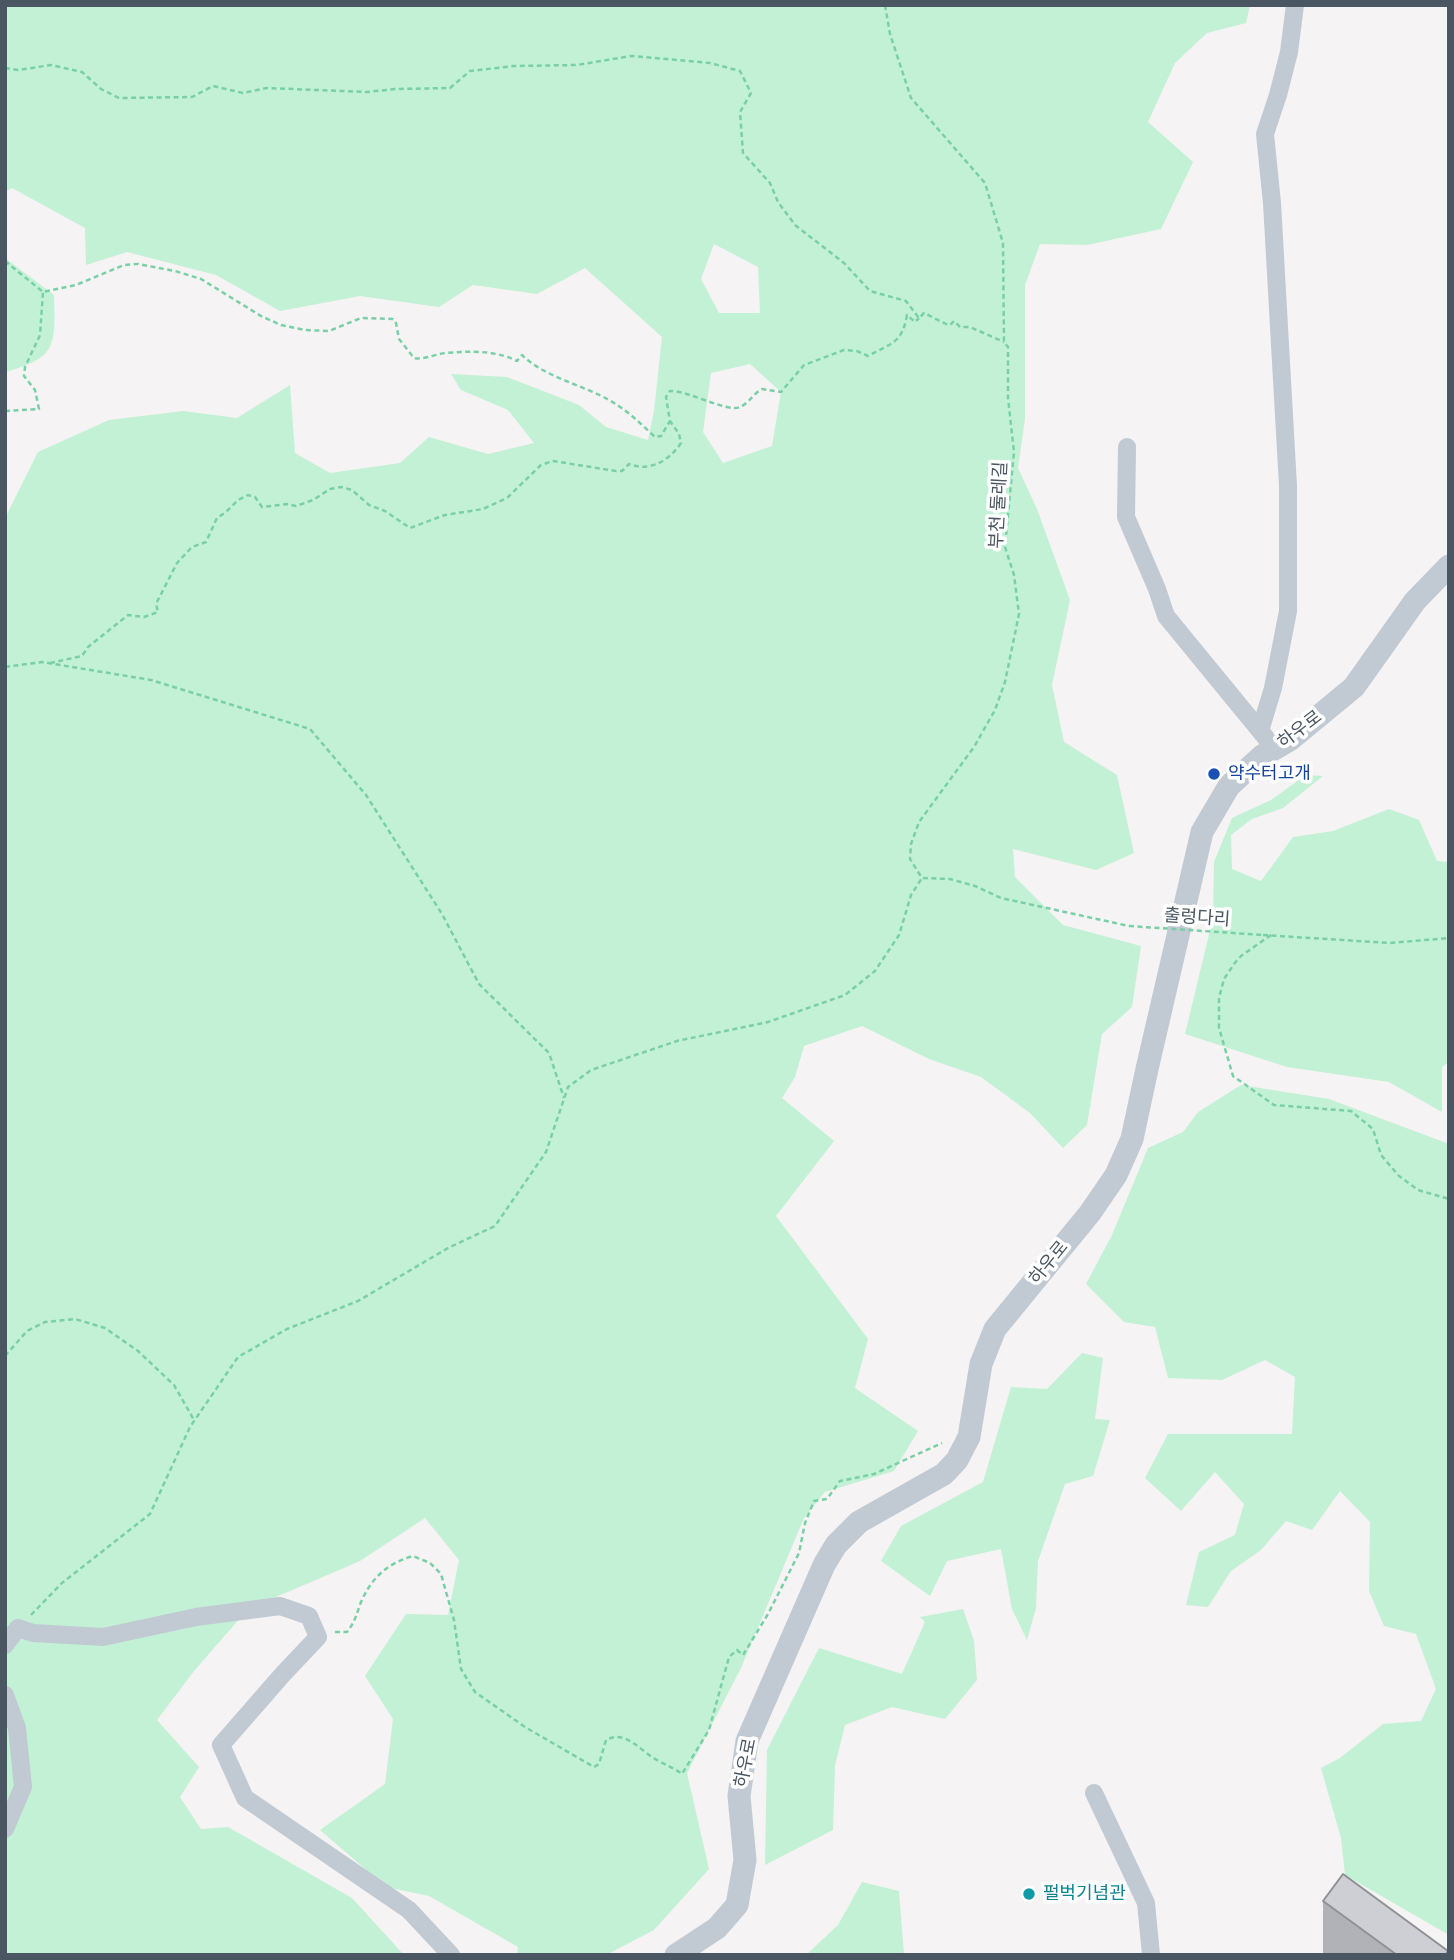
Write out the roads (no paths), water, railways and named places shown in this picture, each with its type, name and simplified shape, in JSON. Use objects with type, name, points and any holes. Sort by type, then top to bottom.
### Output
[{"type":"street","points":[[1260,730],[1273,688],[1288,611],[1288,486],[1272,203],[1265,134],[1279,95],[1289,52],[1295,5]]},
{"type":"street","points":[[1127,447],[1126,517],[1166,616],[1275,748]]},
{"type":"street","name":"하우로","points":[[677,1955],[717,1928],[737,1905],[745,1860],[739,1796],[747,1741],[824,1565],[836,1545],[859,1522],[944,1474],[957,1460],[969,1437],[981,1364],[995,1329],[1090,1213],[1116,1175],[1132,1139],[1202,832],[1229,786],[1262,756],[1291,739],[1354,687],[1415,601],[1449,566]]},
{"type":"street","points":[[5,1645],[18,1628],[33,1633],[103,1637],[196,1617],[280,1606],[309,1616],[318,1637],[221,1745],[245,1798],[409,1910],[451,1955]]},
{"type":"street","points":[[5,1695],[17,1728],[23,1787],[5,1829]]},
{"type":"street","points":[[1094,1793],[1146,1903],[1151,1955]]},
{"type":"place","name":"약수터고개","points":[[1214,774]]},
{"type":"place","name":"펄벅기념관","points":[[1029,1894]]}]
